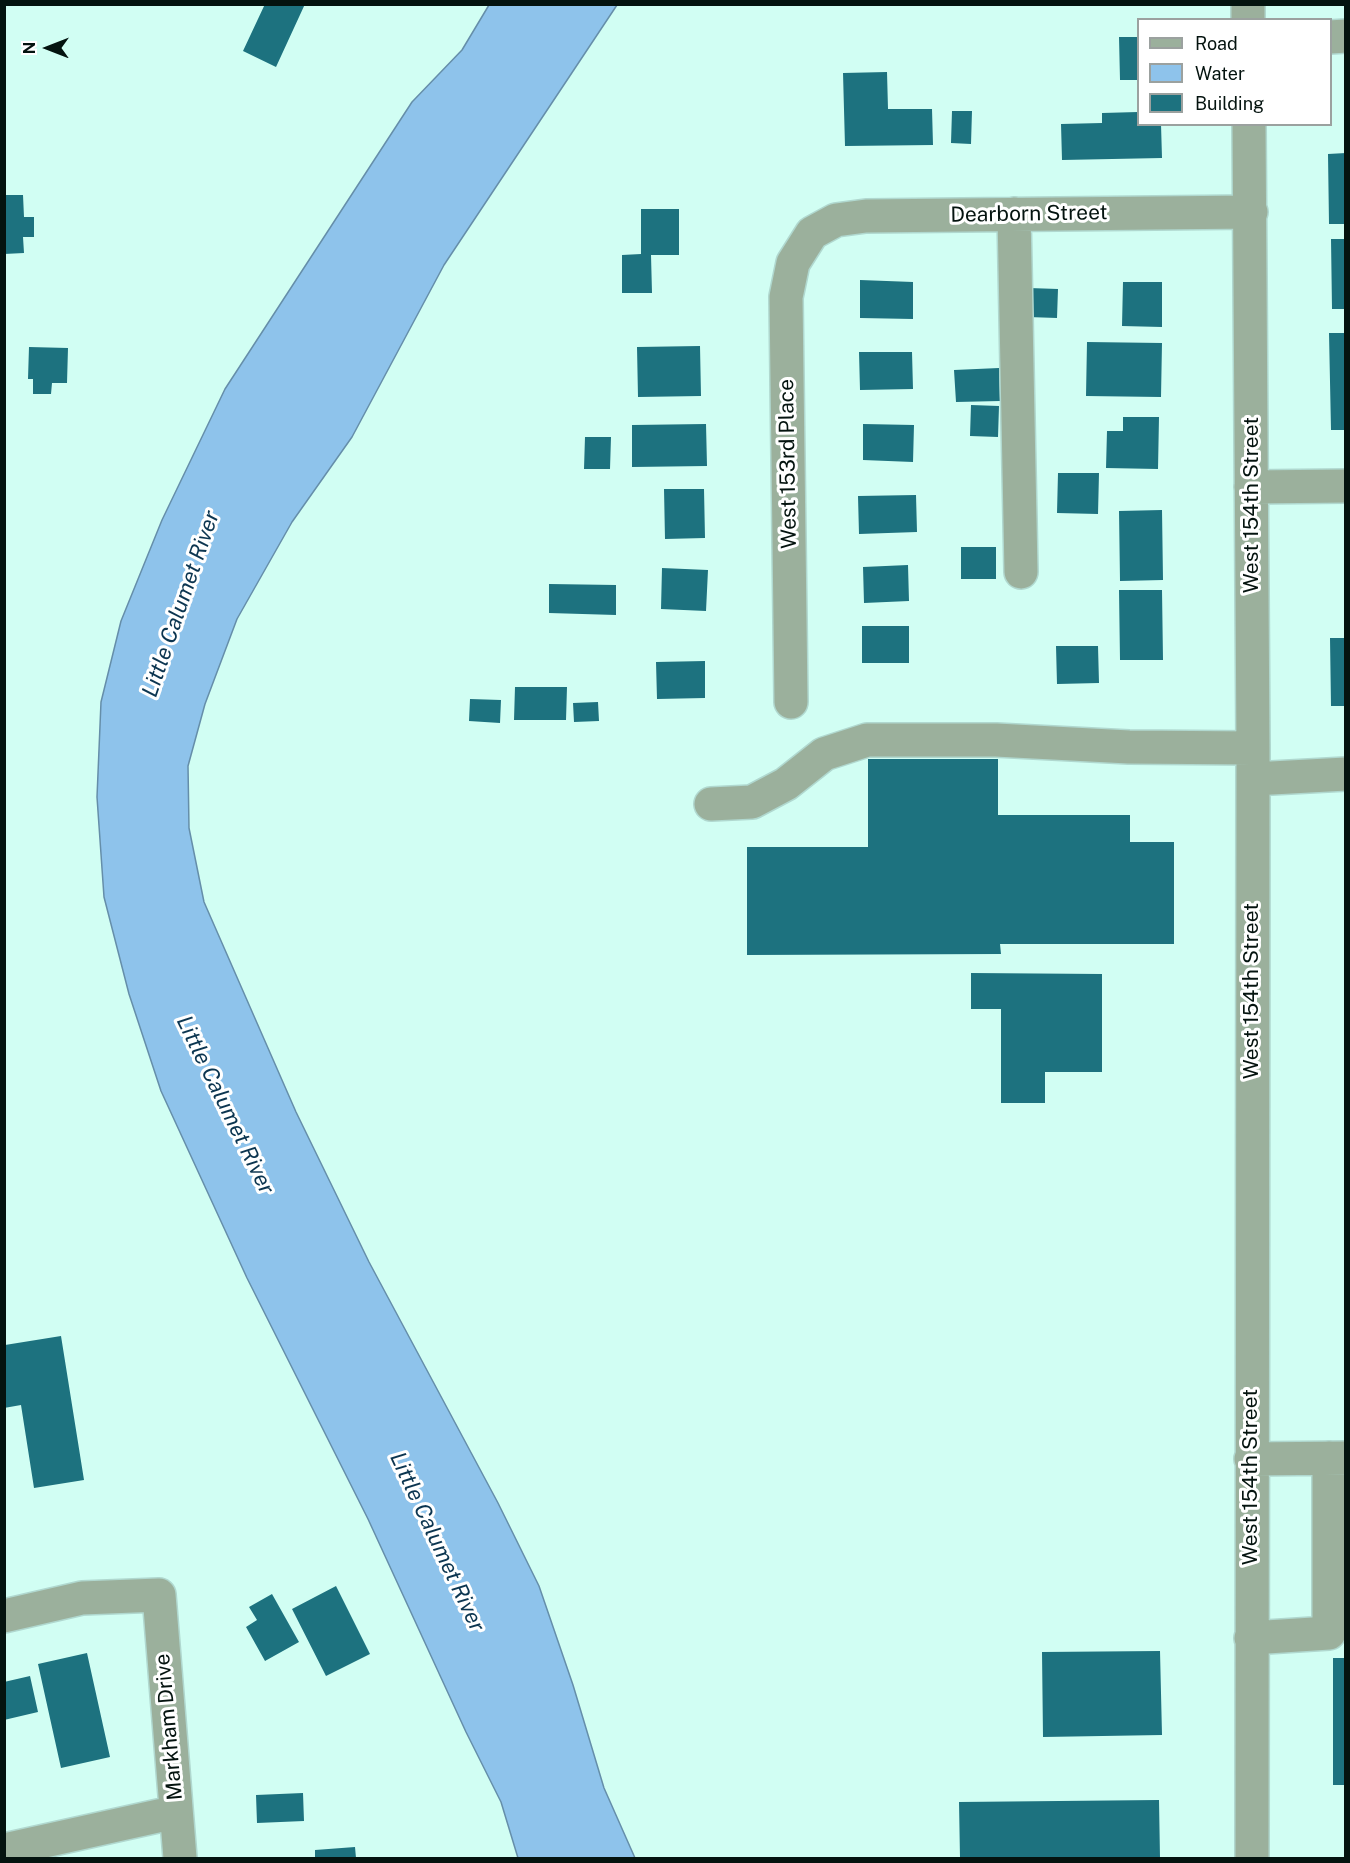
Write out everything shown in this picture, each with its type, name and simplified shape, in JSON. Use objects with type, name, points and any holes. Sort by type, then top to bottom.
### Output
[{"type":"street","name":"West 154th Street","points":[[1249,126],[1253,763],[1252,1858]]},
{"type":"street","name":"Dearborn Street","points":[[812,234],[836,220],[866,216],[1251,212]]},
{"type":"street","points":[[1014,214],[1021,572]]},
{"type":"street","name":"West 153rd Place","points":[[791,702],[786,297],[793,263],[812,234]]},
{"type":"street","points":[[1251,487],[1346,486]]},
{"type":"street","points":[[711,804],[752,802],[786,784],[824,754],[867,740],[996,740],[1129,747],[1346,774]]},
{"type":"street","points":[[1251,1459],[1337,1458],[1329,1632],[1251,1638]]},
{"type":"street","name":"Markham Drive","points":[[4,1616],[81,1598],[159,1594],[180,1858]]},
{"type":"street","points":[[4,1850],[176,1812]]},
{"type":"water","name":"Little Calumet River","points":[[489,5],[617,5],[444,265],[352,437],[292,522],[237,619],[205,704],[188,766],[189,828],[204,902],[296,1112],[369,1262],[498,1503],[539,1586],[573,1685],[604,1788],[635,1858],[518,1858],[501,1802],[466,1732],[368,1519],[247,1278],[161,1091],[129,994],[104,897],[97,797],[101,702],[121,621],[162,520],[225,389],[412,102],[462,50]]},
{"type":"building","points":[[265,4],[305,4],[276,67],[243,51]]},
{"type":"building","points":[[1119,37],[1137,37],[1137,80],[1120,80]]},
{"type":"building","points":[[887,72],[888,109],[932,109],[933,145],[845,146],[843,73]]},
{"type":"building","points":[[952,111],[972,111],[971,144],[951,143]]},
{"type":"building","points":[[1137,112],[1137,126],[1161,126],[1162,158],[1062,160],[1061,124],[1102,123],[1102,113]]},
{"type":"building","points":[[1346,153],[1346,224],[1329,224],[1328,154]]},
{"type":"building","points":[[4,195],[23,195],[24,217],[34,217],[34,237],[23,237],[24,253],[4,254]]},
{"type":"building","points":[[641,209],[679,209],[679,255],[651,255],[652,293],[622,293],[622,255],[641,254]]},
{"type":"building","points":[[1331,239],[1346,239],[1346,309],[1332,309]]},
{"type":"building","points":[[860,280],[913,282],[913,319],[860,318]]},
{"type":"building","points":[[1123,282],[1162,282],[1162,327],[1122,326]]},
{"type":"building","points":[[1029,288],[1058,289],[1057,318],[1028,317]]},
{"type":"building","points":[[1329,333],[1346,333],[1346,430],[1331,430]]},
{"type":"building","points":[[1087,342],[1162,343],[1161,397],[1086,396]]},
{"type":"building","points":[[700,346],[701,396],[638,397],[637,347]]},
{"type":"building","points":[[29,347],[68,348],[67,383],[52,383],[51,394],[33,394],[33,379],[28,379]]},
{"type":"building","points":[[859,352],[912,352],[913,389],[860,390]]},
{"type":"building","points":[[999,368],[1000,401],[956,402],[954,370]]},
{"type":"building","points":[[971,405],[999,406],[998,437],[970,436]]},
{"type":"building","points":[[1123,417],[1159,417],[1158,469],[1106,468],[1107,431],[1123,431]]},
{"type":"building","points":[[706,424],[707,466],[632,467],[632,425]]},
{"type":"building","points":[[863,424],[914,425],[913,462],[863,460]]},
{"type":"building","points":[[585,437],[611,437],[610,469],[584,469]]},
{"type":"building","points":[[1058,473],[1099,473],[1098,514],[1057,513]]},
{"type":"building","points":[[664,489],[704,489],[705,538],[665,539]]},
{"type":"building","points":[[916,495],[917,532],[859,534],[858,496]]},
{"type":"building","points":[[1162,510],[1163,580],[1120,581],[1119,511]]},
{"type":"building","points":[[961,547],[996,547],[996,579],[961,579]]},
{"type":"building","points":[[908,565],[909,601],[864,603],[863,567]]},
{"type":"building","points":[[662,568],[708,570],[706,611],[661,609]]},
{"type":"building","points":[[549,584],[616,585],[616,615],[549,613]]},
{"type":"building","points":[[1119,590],[1162,590],[1163,660],[1120,660]]},
{"type":"building","points":[[862,626],[909,626],[909,663],[862,663]]},
{"type":"building","points":[[1330,638],[1346,638],[1346,706],[1331,706]]},
{"type":"building","points":[[1056,646],[1098,646],[1099,683],[1057,684]]},
{"type":"building","points":[[705,661],[705,698],[657,699],[656,662]]},
{"type":"building","points":[[515,687],[567,687],[566,720],[514,720]]},
{"type":"building","points":[[470,699],[501,700],[500,723],[469,721]]},
{"type":"building","points":[[598,702],[599,721],[574,722],[573,703]]},
{"type":"building","points":[[868,759],[998,759],[998,815],[1130,815],[1130,842],[1174,842],[1174,944],[1000,944],[1001,954],[747,955],[747,847],[868,847]]},
{"type":"building","points":[[971,973],[1102,974],[1102,1072],[1045,1072],[1045,1103],[1001,1103],[1001,1009],[971,1009]]},
{"type":"building","points":[[61,1336],[84,1480],[34,1488],[21,1405],[4,1408],[5,1345]]},
{"type":"building","points":[[336,1586],[370,1654],[326,1676],[292,1609]]},
{"type":"building","points":[[272,1594],[299,1642],[265,1661],[246,1627],[257,1620],[249,1607]]},
{"type":"building","points":[[1160,1651],[1162,1735],[1043,1737],[1042,1652]]},
{"type":"building","points":[[87,1653],[110,1757],[61,1768],[38,1664]]},
{"type":"building","points":[[1333,1658],[1346,1658],[1346,1785],[1333,1785]]},
{"type":"building","points":[[30,1676],[38,1712],[4,1720],[4,1682]]},
{"type":"building","points":[[303,1793],[304,1821],[257,1823],[256,1795]]},
{"type":"building","points":[[1159,1800],[1160,1858],[960,1858],[959,1802]]},
{"type":"building","points":[[355,1847],[356,1858],[315,1858],[315,1850]]}]
